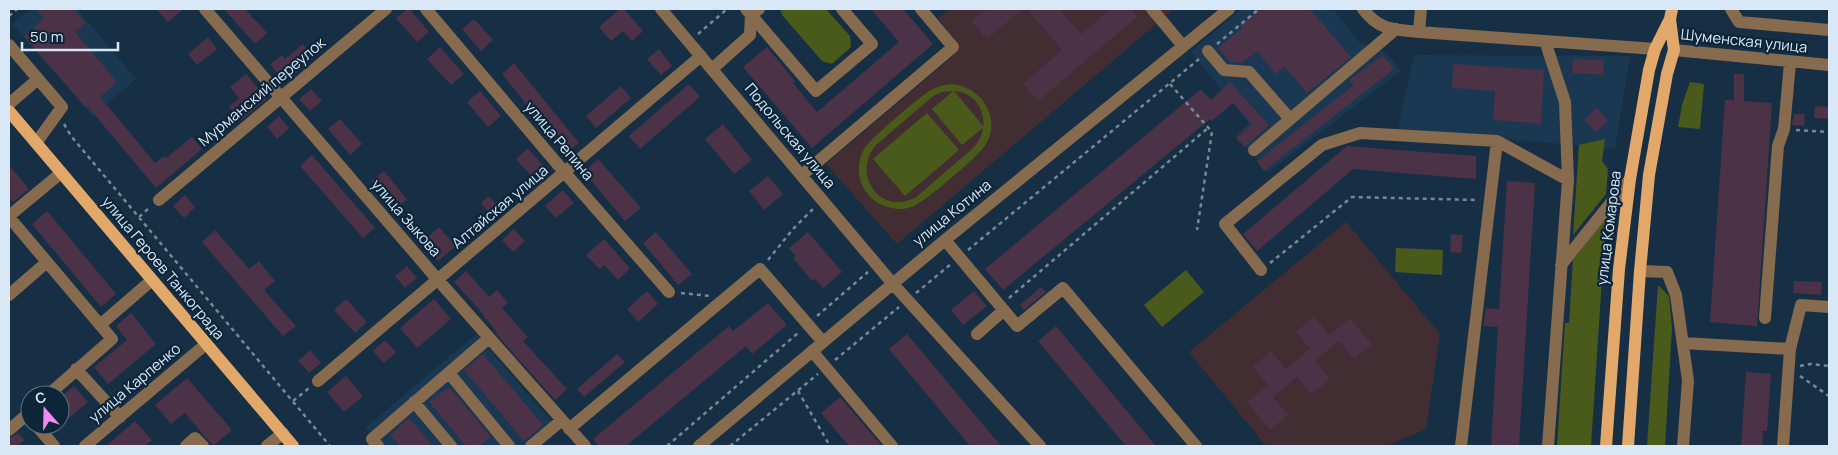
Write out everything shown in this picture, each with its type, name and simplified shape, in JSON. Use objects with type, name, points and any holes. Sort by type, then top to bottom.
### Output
[{"type":"main road","name":"улица Комарова","points":[[1606,446],[1619,270],[1630,179],[1649,70],[1655,48],[1671,14]]},
{"type":"main road","name":"улица Комарова","points":[[1628,446],[1640,271],[1649,175],[1667,74],[1674,50],[1671,14]]},
{"type":"main road","name":"Шуменская улица","points":[[1655,48],[1674,50]]},
{"type":"main road","name":"улица Героев Танкограда","points":[[9,110],[294,446]]},
{"type":"street","name":"улица Зыкова","points":[[205,9],[438,280],[585,446]]},
{"type":"street","name":"Мурманский переулок","points":[[158,200],[386,9]]},
{"type":"street","name":"улица Репина","points":[[426,9],[669,292]]},
{"type":"street","name":"Подольская улица","points":[[661,9],[893,284],[1040,446]]},
{"type":"street","points":[[752,11],[816,91],[872,44],[842,9]]},
{"type":"street","points":[[802,175],[953,48],[921,9]]},
{"type":"street","points":[[1152,9],[1183,46]]},
{"type":"street","name":"улица Котина","points":[[700,446],[945,240],[1229,9]]},
{"type":"street","points":[[1363,9],[1376,23],[1396,29],[1655,48]]},
{"type":"street","points":[[1419,32],[1421,9]]},
{"type":"street","points":[[1731,9],[1739,22],[1829,30]]},
{"type":"street","points":[[712,69],[750,36],[752,11]]},
{"type":"street","points":[[1254,150],[1396,29]]},
{"type":"street","points":[[1545,41],[1566,102],[1568,180],[1548,446]]},
{"type":"street","points":[[9,45],[62,107],[36,143]]},
{"type":"street","name":"Шуменская улица","points":[[1674,50],[1790,63],[1829,65]]},
{"type":"street","points":[[1208,51],[1224,70],[1249,72],[1290,119]]},
{"type":"street","name":"Алтайская улица","points":[[318,381],[701,56]]},
{"type":"street","points":[[1765,318],[1778,146],[1784,129],[1790,63]]},
{"type":"street","points":[[9,104],[38,79]]},
{"type":"street","points":[[1261,270],[1225,224],[1322,144],[1360,133],[1497,141],[1568,180]]},
{"type":"street","points":[[1462,446],[1497,141]]},
{"type":"street","points":[[59,385],[112,339],[9,216],[61,173]]},
{"type":"street","points":[[1561,265],[1630,179]]},
{"type":"street","points":[[945,240],[1018,326],[1063,288],[1196,446]]},
{"type":"street","points":[[9,294],[47,262]]},
{"type":"street","points":[[531,446],[566,424],[760,269],[823,342]]},
{"type":"street","points":[[1640,271],[1667,272],[1676,295],[1688,381],[1683,446]]},
{"type":"street","points":[[100,325],[152,280]]},
{"type":"street","points":[[1783,446],[1790,349],[1801,305],[1829,307]]},
{"type":"street","points":[[977,334],[1002,308]]},
{"type":"street","points":[[378,446],[372,439],[489,338]]},
{"type":"street","points":[[1683,343],[1790,349]]},
{"type":"street","name":"улица Карпенко","points":[[85,446],[206,344]]},
{"type":"street","points":[[812,351],[892,446]]},
{"type":"street","points":[[76,369],[120,417]]},
{"type":"street","points":[[449,372],[509,446]]},
{"type":"street","points":[[414,402],[452,446]]},
{"type":"street","points":[[9,430],[20,422]]},
{"type":"street","points":[[267,446],[283,434]]},
{"type":"street","points":[[45,435],[54,446]]},
{"type":"street","points":[[186,446],[195,438],[203,446]]},
{"type":"path","points":[[9,16],[17,9]]},
{"type":"path","points":[[697,35],[728,9]]},
{"type":"path","points":[[1197,230],[1212,132],[1170,84],[1259,9]]},
{"type":"path","points":[[57,113],[71,136],[330,446]]},
{"type":"path","points":[[1002,308],[1208,128]]},
{"type":"path","points":[[1784,129],[1829,132]]},
{"type":"path","points":[[1261,270],[1352,197],[1490,200]]},
{"type":"path","points":[[760,269],[792,229],[823,200]]},
{"type":"path","points":[[667,446],[877,264]]},
{"type":"path","points":[[669,292],[709,295],[718,304]]},
{"type":"path","points":[[1789,368],[1811,364],[1829,366]]},
{"type":"path","points":[[1789,368],[1829,396]]},
{"type":"path","points":[[293,402],[318,381]]},
{"type":"path","points":[[798,391],[830,446]]},
{"type":"shaded area","points":[[31,9],[77,9],[136,79],[93,116],[12,24]]},
{"type":"shaded area","points":[[950,9],[1174,9],[897,244],[826,164],[953,56],[957,50],[957,43],[938,18]]},
{"type":"shaded area","points":[[1242,9],[1333,9],[1359,42],[1386,53],[1401,71],[1268,172],[1236,135],[1249,123],[1191,52]]},
{"type":"shaded area","points":[[1414,55],[1630,56],[1615,149],[1398,129]]},
{"type":"shaded area","points":[[1346,222],[1440,334],[1426,429],[1387,446],[1266,446],[1189,352]]},
{"type":"shaded area","points":[[476,334],[554,424],[528,446],[381,446],[365,428]]},
{"type":"green space","points":[[780,9],[826,9],[850,36],[851,47],[832,64],[822,61],[782,15]]},
{"type":"green space","points":[[1690,82],[1704,84],[1700,129],[1678,127],[1682,105]]},
{"type":"green space","points":[[951,84],[971,90],[985,104],[990,113],[991,123],[986,144],[974,158],[952,177],[914,206],[897,209],[879,204],[866,193],[860,179],[859,164],[864,149],[918,99],[933,89]],"holes":[[[953,91],[932,109],[962,145],[983,128],[972,149],[915,198],[902,202],[891,201],[881,197],[873,189],[868,179],[869,157],[876,145],[933,96],[942,92]],[[954,91],[964,93],[978,105],[982,113],[983,126]]]},
{"type":"green space","points":[[927,113],[959,150],[905,196],[873,159]]},
{"type":"green space","points":[[1605,139],[1602,161],[1608,169],[1606,194],[1573,235],[1579,145]]},
{"type":"green space","points":[[1606,217],[1591,446],[1557,446],[1565,323],[1569,323],[1573,260]]},
{"type":"green space","points":[[1396,248],[1443,250],[1442,275],[1395,272]]},
{"type":"green space","points":[[1186,270],[1204,292],[1162,327],[1144,305]]},
{"type":"green space","points":[[1658,285],[1669,296],[1672,328],[1665,446],[1647,446]]},
{"type":"building","points":[[36,9],[73,9],[86,23],[75,32],[117,82],[100,97],[155,163],[164,156],[166,158],[192,137],[202,149],[156,188],[88,107],[86,108],[24,36],[44,18]]},
{"type":"building","points":[[156,9],[184,9],[168,22]]},
{"type":"building","points":[[224,9],[245,9],[267,33],[255,44]]},
{"type":"building","points":[[407,9],[410,9],[429,32],[417,42],[396,18]]},
{"type":"building","points":[[620,9],[624,9],[643,31],[632,41],[623,31],[611,41],[599,27]]},
{"type":"building","points":[[871,9],[903,9],[933,44],[812,148],[743,67],[767,47],[817,112],[899,42]]},
{"type":"building","points":[[986,9],[1023,9],[987,39],[971,21]]},
{"type":"building","points":[[1027,9],[1059,9],[1081,34],[1111,9],[1131,9],[1137,17],[1038,101],[1023,84],[1062,50]]},
{"type":"building","points":[[1260,9],[1310,9],[1351,57],[1307,93],[1285,67],[1276,74],[1257,51],[1242,63],[1230,62],[1218,48],[1242,28],[1240,25]]},
{"type":"building","points":[[474,19],[493,40],[481,51],[462,29]]},
{"type":"building","points":[[208,37],[217,49],[197,65],[188,54]]},
{"type":"building","points":[[303,44],[314,58],[284,82],[270,64],[282,55],[285,59]]},
{"type":"building","points":[[440,47],[464,74],[451,85],[427,59]]},
{"type":"building","points":[[659,49],[672,66],[661,75],[647,59]]},
{"type":"building","points":[[1383,55],[1394,69],[1264,171],[1257,161],[1354,85],[1349,80]]},
{"type":"building","points":[[1573,59],[1604,60],[1603,75],[1572,73]]},
{"type":"building","points":[[514,63],[579,143],[566,153],[502,74]]},
{"type":"building","points":[[1453,64],[1544,70],[1541,124],[1493,120],[1495,91],[1452,88]]},
{"type":"building","points":[[246,74],[267,99],[241,120],[229,107],[239,98],[230,87]]},
{"type":"building","points":[[1734,74],[1744,74],[1744,101],[1772,103],[1757,326],[1710,322],[1725,100],[1734,100]]},
{"type":"building","points":[[1230,82],[1269,125],[1245,147],[1236,138],[1252,124],[1233,103],[1212,121],[1210,119],[1003,290],[985,269],[1201,89],[1211,100]]},
{"type":"building","points":[[689,84],[700,97],[640,149],[629,136]]},
{"type":"building","points":[[621,86],[631,98],[596,128],[586,116]]},
{"type":"building","points":[[311,89],[322,101],[310,111],[299,99]]},
{"type":"building","points":[[480,91],[501,116],[488,127],[467,102]]},
{"type":"building","points":[[1815,106],[1829,107],[1829,119],[1814,118]]},
{"type":"building","points":[[1597,108],[1608,121],[1596,132],[1584,120]]},
{"type":"building","points":[[1794,114],[1805,114],[1804,126],[1792,125]]},
{"type":"building","points":[[279,116],[289,128],[277,139],[267,127]]},
{"type":"building","points":[[340,119],[362,144],[350,155],[328,129]]},
{"type":"building","points":[[723,124],[752,160],[734,174],[705,139]]},
{"type":"building","points":[[1347,146],[1476,156],[1476,179],[1353,169],[1257,251],[1243,234]]},
{"type":"building","points":[[528,148],[547,170],[535,180],[516,159]]},
{"type":"building","points":[[312,155],[375,228],[363,238],[300,166]]},
{"type":"building","points":[[598,159],[641,208],[625,221],[584,172]]},
{"type":"building","points":[[9,165],[29,189],[13,202],[9,197]]},
{"type":"building","points":[[384,171],[407,199],[395,209],[371,181]]},
{"type":"building","points":[[768,176],[783,194],[764,210],[749,191]]},
{"type":"building","points":[[1507,181],[1535,183],[1519,446],[1491,446],[1498,327],[1483,326],[1486,308],[1499,309]]},
{"type":"building","points":[[563,190],[574,203],[556,218],[545,206]]},
{"type":"building","points":[[185,195],[195,207],[184,218],[173,206]]},
{"type":"building","points":[[489,196],[500,209],[492,216],[481,203]]},
{"type":"building","points":[[47,211],[116,294],[101,307],[32,224]]},
{"type":"building","points":[[439,227],[456,246],[438,261],[422,242]]},
{"type":"building","points":[[514,229],[525,241],[513,252],[502,240]]},
{"type":"building","points":[[215,230],[249,269],[259,261],[275,281],[264,290],[296,326],[283,336],[202,242]]},
{"type":"building","points":[[656,232],[692,274],[678,285],[643,243]]},
{"type":"building","points":[[808,232],[842,272],[823,288],[815,279],[812,281],[793,258],[796,256],[789,248]]},
{"type":"building","points":[[1451,234],[1463,235],[1461,253],[1450,252]]},
{"type":"building","points":[[604,239],[630,268],[618,280],[604,265],[600,269],[586,255]]},
{"type":"building","points":[[407,266],[417,278],[405,288],[395,276]]},
{"type":"building","points":[[466,271],[489,297],[497,290],[508,303],[502,308],[528,337],[523,341],[567,389],[555,400],[496,334],[477,307],[454,282]]},
{"type":"building","points":[[1794,281],[1822,282],[1821,295],[1793,293]]},
{"type":"building","points":[[1041,287],[1046,292],[1024,310],[1020,305]]},
{"type":"building","points":[[647,291],[658,304],[638,322],[627,309]]},
{"type":"building","points":[[974,291],[987,306],[963,325],[951,310]]},
{"type":"building","points":[[346,299],[367,322],[355,333],[334,310]]},
{"type":"building","points":[[434,299],[451,319],[417,348],[400,328]]},
{"type":"building","points":[[768,303],[787,325],[752,354],[746,346],[626,446],[599,446],[593,439],[729,326],[733,331]]},
{"type":"building","points":[[131,313],[156,344],[108,384],[94,367],[127,340],[116,326]]},
{"type":"building","points":[[1314,317],[1329,335],[1350,318],[1372,345],[1354,359],[1339,341],[1315,361],[1330,379],[1312,394],[1297,377],[1273,397],[1288,415],[1270,430],[1247,402],[1268,385],[1253,367],[1271,351],[1286,369],[1310,349],[1296,332]]},
{"type":"building","points":[[1056,326],[1156,446],[1126,446],[1038,341]]},
{"type":"building","points":[[907,334],[1001,446],[970,446],[889,349]]},
{"type":"building","points":[[385,340],[396,352],[384,363],[373,351]]},
{"type":"building","points":[[310,350],[321,363],[309,373],[298,361]]},
{"type":"building","points":[[483,354],[543,425],[524,441],[464,370]]},
{"type":"building","points":[[617,354],[625,362],[584,397],[577,389]]},
{"type":"building","points":[[1746,372],[1771,374],[1767,431],[1763,431],[1762,446],[1741,446]]},
{"type":"building","points":[[346,376],[363,396],[344,412],[327,392]]},
{"type":"building","points":[[187,378],[232,430],[213,446],[185,413],[171,424],[155,405]]},
{"type":"building","points":[[74,386],[88,402],[70,417],[70,389]]},
{"type":"building","points":[[449,387],[491,437],[479,446],[466,446],[429,402]]},
{"type":"building","points":[[840,397],[882,446],[849,446],[821,413]]},
{"type":"building","points":[[409,418],[433,446],[400,446],[390,435]]},
{"type":"building","points":[[135,421],[152,440],[145,446],[106,446]]},
{"type":"building","points":[[18,433],[25,440],[17,446],[9,446],[9,438]]}]
